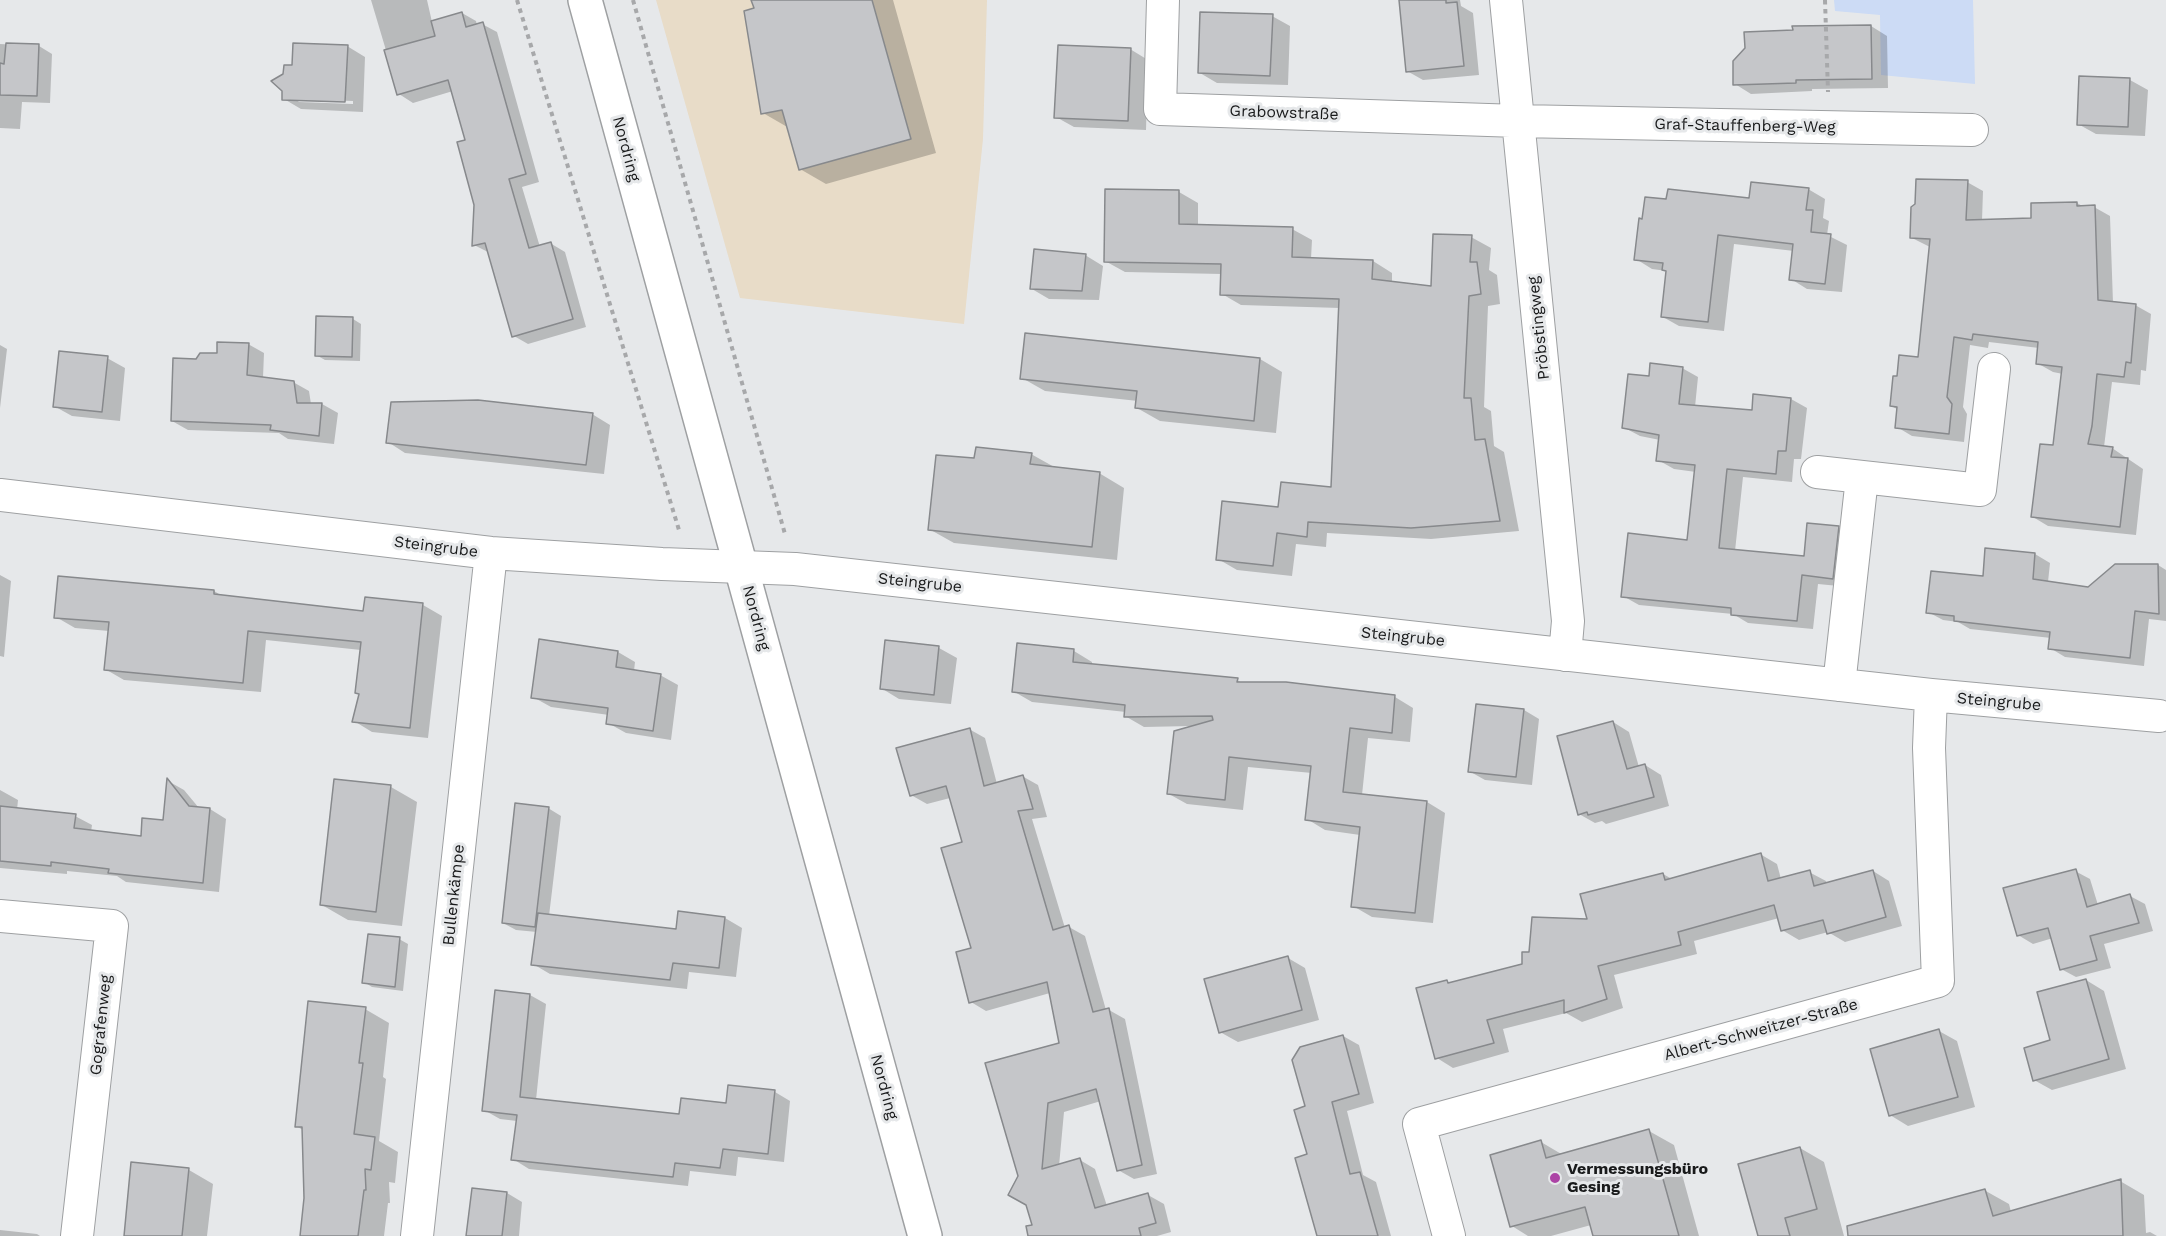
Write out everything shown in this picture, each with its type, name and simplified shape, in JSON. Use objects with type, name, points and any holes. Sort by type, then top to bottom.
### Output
[{"type":"main road","name":"Nordring","points":[[585,0],[925,1236]]},
{"type":"street","name":"Grabowstraße","points":[[1163,0],[1160,110],[1518,121]]},
{"type":"street","name":"Pröbstingweg","points":[[1506,0],[1568,621],[1565,655]]},
{"type":"street","name":"Graf-Stauffenberg-Weg","points":[[1518,121],[1972,130]]},
{"type":"street","points":[[1817,472],[1980,490],[1994,369]]},
{"type":"street","points":[[1839,685],[1862,478]]},
{"type":"street","name":"Steingrube","points":[[0,495],[491,554],[795,569],[1931,695],[2159,716]]},
{"type":"street","name":"Bullenkämpe","points":[[417,1236],[491,554]]},
{"type":"street","name":"Albert-Schweitzer-Straße","points":[[1449,1236],[1419,1124],[1938,981],[1929,748],[1931,695]]},
{"type":"street","name":"Gografenweg","points":[[0,916],[112,926],[77,1236]]},
{"type":"path","points":[[517,0],[690,565]]},
{"type":"path","points":[[633,0],[795,569]]},
{"type":"path","points":[[1825,0],[1829,128]]},
{"type":"shaded area","points":[[656,0],[987,0],[983,139],[964,324],[740,298]]},
{"type":"shaded area","points":[[1834,0],[1973,0],[1975,84],[1881,75],[1880,15],[1835,11]]},
{"type":"building","points":[[751,0],[872,0],[911,139],[799,170],[782,110],[761,114],[744,11],[754,8]]},
{"type":"building","points":[[1399,0],[1457,2],[1464,66],[1406,72]]},
{"type":"building","points":[[462,12],[466,27],[483,22],[526,174],[509,179],[529,248],[551,242],[573,319],[512,337],[485,243],[472,246],[474,205],[457,142],[465,140],[448,80],[397,95],[384,50],[435,36],[431,21]]},
{"type":"building","points":[[1200,12],[1273,14],[1270,76],[1198,73]]},
{"type":"building","points":[[1871,25],[1872,79],[1796,80],[1796,83],[1733,85],[1733,61],[1745,48],[1744,32],[1793,30],[1792,26]]},
{"type":"building","points":[[6,43],[39,44],[37,96],[0,95],[0,63],[4,64]]},
{"type":"building","points":[[293,43],[348,45],[345,102],[282,100],[282,91],[271,81],[283,74],[284,65],[292,65]]},
{"type":"building","points":[[1058,45],[1131,48],[1128,121],[1054,118]]},
{"type":"building","points":[[2079,76],[2130,78],[2128,127],[2077,125]]},
{"type":"building","points":[[1916,179],[1968,180],[1966,220],[2031,218],[2031,203],[2077,202],[2077,206],[2095,205],[2098,300],[2136,304],[2131,363],[2126,362],[2124,377],[2097,374],[2088,444],[2113,447],[2111,457],[2128,458],[2120,527],[2031,517],[2040,444],[2053,445],[2062,367],[2036,364],[2038,342],[1973,334],[1972,340],[1954,337],[1947,397],[1952,404],[1949,434],[1895,428],[1897,407],[1890,406],[1893,376],[1897,376],[1899,355],[1918,357],[1930,239],[1910,238],[1911,207],[1915,204]]},
{"type":"building","points":[[1751,182],[1809,188],[1806,210],[1813,210],[1811,232],[1831,234],[1825,284],[1789,280],[1793,244],[1718,235],[1708,322],[1661,317],[1666,271],[1662,270],[1663,263],[1634,260],[1639,218],[1642,219],[1645,197],[1666,199],[1668,189],[1749,198]]},
{"type":"building","points":[[1105,189],[1179,190],[1179,224],[1293,227],[1292,257],[1373,260],[1372,279],[1431,286],[1433,234],[1472,235],[1470,262],[1477,262],[1481,294],[1469,296],[1464,398],[1471,398],[1475,440],[1485,439],[1500,521],[1411,528],[1308,522],[1307,537],[1277,533],[1273,566],[1216,560],[1222,501],[1278,507],[1281,482],[1331,487],[1339,299],[1220,295],[1221,264],[1104,262]]},
{"type":"building","points":[[1034,249],[1086,254],[1082,291],[1030,289]]},
{"type":"building","points":[[316,316],[353,317],[352,357],[315,356]]},
{"type":"building","points":[[1025,333],[1260,358],[1254,421],[1135,408],[1137,391],[1020,379]]},
{"type":"building","points":[[217,342],[249,343],[247,375],[294,381],[297,403],[322,403],[319,436],[270,430],[271,425],[171,421],[173,358],[196,359],[200,353],[217,353]]},
{"type":"building","points":[[59,351],[108,356],[102,412],[53,407]]},
{"type":"building","points":[[1650,363],[1683,367],[1679,404],[1752,410],[1753,394],[1791,398],[1786,451],[1778,451],[1776,474],[1727,469],[1719,548],[1804,556],[1807,523],[1839,526],[1833,579],[1802,575],[1797,621],[1731,615],[1731,608],[1621,597],[1628,533],[1687,540],[1695,465],[1656,461],[1659,435],[1622,428],[1628,374],[1649,376]]},
{"type":"building","points":[[478,400],[593,413],[586,465],[386,443],[391,402]]},
{"type":"building","points":[[976,447],[1032,453],[1030,464],[1100,472],[1092,547],[928,530],[936,455],[974,458]]},
{"type":"building","points":[[1985,548],[2035,553],[2033,579],[2088,587],[2115,564],[2158,564],[2159,614],[2135,611],[2130,658],[2048,649],[2050,632],[1954,621],[1954,616],[1926,613],[1931,571],[1983,576]]},
{"type":"building","points":[[58,576],[214,590],[214,594],[363,611],[365,597],[423,603],[410,728],[352,722],[359,694],[355,693],[361,642],[248,631],[243,683],[104,670],[109,622],[54,618]]},
{"type":"building","points":[[539,639],[618,651],[616,667],[661,674],[653,731],[606,724],[608,708],[531,698]]},
{"type":"building","points":[[885,640],[939,646],[934,695],[880,689]]},
{"type":"building","points":[[1017,643],[1074,649],[1073,662],[1238,678],[1237,682],[1286,682],[1395,695],[1392,733],[1350,728],[1343,792],[1427,801],[1415,913],[1351,907],[1360,827],[1305,820],[1311,766],[1229,757],[1225,800],[1167,794],[1174,731],[1213,720],[1212,716],[1124,717],[1125,705],[1012,692]]},
{"type":"building","points":[[1476,704],[1524,709],[1516,777],[1468,772]]},
{"type":"building","points":[[1613,721],[1627,769],[1645,764],[1654,797],[1588,815],[1587,812],[1578,815],[1557,736]]},
{"type":"building","points":[[970,728],[984,786],[1023,775],[1033,809],[1018,811],[1053,930],[1069,925],[1093,1012],[1109,1008],[1142,1165],[1117,1171],[1096,1089],[1048,1103],[1042,1169],[1080,1158],[1095,1208],[1148,1193],[1156,1223],[1139,1228],[1141,1236],[1028,1236],[1026,1226],[1032,1225],[1026,1205],[1008,1195],[1018,1176],[985,1063],[1059,1043],[1047,982],[969,1003],[956,952],[971,948],[941,848],[962,842],[946,786],[910,796],[896,748]]},
{"type":"building","points":[[167,778],[189,806],[210,808],[203,883],[108,873],[109,869],[51,862],[51,866],[0,861],[0,806],[76,814],[74,828],[141,836],[142,818],[163,820]]},
{"type":"building","points":[[334,779],[391,785],[376,912],[320,905]]},
{"type":"building","points":[[515,803],[549,807],[535,927],[502,923]]},
{"type":"building","points":[[1761,853],[1768,881],[1810,870],[1814,886],[1873,870],[1886,917],[1827,934],[1823,920],[1781,931],[1774,905],[1678,932],[1681,945],[1598,966],[1607,999],[1564,1013],[1564,1000],[1487,1020],[1494,1043],[1435,1059],[1416,988],[1447,980],[1448,983],[1522,964],[1522,952],[1529,952],[1532,917],[1587,919],[1580,894],[1663,873],[1665,880]]},
{"type":"building","points":[[2076,869],[2087,907],[2130,894],[2139,923],[2090,936],[2097,960],[2060,970],[2048,928],[2017,936],[2003,888]]},
{"type":"building","points":[[678,911],[725,917],[719,968],[673,963],[670,980],[531,965],[538,913],[676,929]]},
{"type":"building","points":[[368,934],[400,937],[395,987],[362,983]]},
{"type":"building","points":[[1288,956],[1302,1010],[1219,1033],[1204,979]]},
{"type":"building","points":[[2086,979],[2109,1059],[2033,1081],[2024,1048],[2050,1040],[2037,992]]},
{"type":"building","points":[[495,990],[530,994],[520,1097],[679,1114],[681,1098],[726,1103],[728,1085],[775,1090],[768,1154],[723,1149],[720,1168],[675,1163],[673,1177],[511,1160],[517,1115],[482,1111]]},
{"type":"building","points":[[308,1001],[366,1007],[359,1063],[363,1063],[354,1134],[375,1137],[371,1170],[365,1169],[366,1190],[364,1190],[358,1236],[300,1236],[304,1198],[302,1127],[295,1127]]},
{"type":"building","points":[[1939,1029],[1958,1097],[1889,1116],[1870,1049]]},
{"type":"building","points":[[1343,1035],[1359,1094],[1332,1102],[1350,1174],[1360,1172],[1378,1236],[1317,1236],[1295,1158],[1307,1154],[1294,1110],[1305,1106],[1292,1060],[1300,1047]]},
{"type":"building","points":[[1649,1129],[1679,1236],[1593,1236],[1585,1207],[1510,1227],[1490,1155],[1541,1140],[1546,1158]]},
{"type":"building","points":[[1800,1147],[1817,1209],[1785,1218],[1790,1236],[1758,1236],[1738,1164]]},
{"type":"building","points":[[131,1162],[189,1168],[182,1236],[124,1236]]},
{"type":"building","points":[[2121,1179],[2123,1236],[1848,1236],[1847,1226],[1985,1189],[1993,1216]]},
{"type":"building","points":[[472,1188],[507,1192],[502,1236],[466,1236]]},
{"type":"place","name":"Vermessungsbüro Gesing","points":[[1555,1178]]}]
